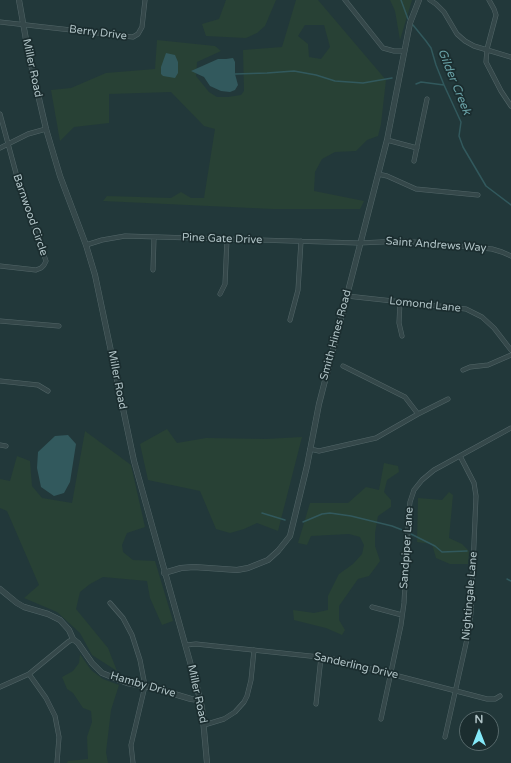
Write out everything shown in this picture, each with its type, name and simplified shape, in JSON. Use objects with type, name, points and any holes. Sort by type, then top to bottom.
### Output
[{"type":"street","name":"Miller Road","points":[[19,0],[22,24],[46,129],[60,176],[86,245],[98,288],[134,461],[200,700],[204,725],[207,763]]},
{"type":"street","name":"Berry Drive","points":[[22,24],[133,37],[138,34],[142,27],[145,0]]},
{"type":"street","points":[[345,0],[383,48],[394,51],[403,51]]},
{"type":"street","name":"Smith Hines Road","points":[[164,573],[194,566],[237,570],[248,568],[268,560],[278,551],[290,536],[310,449],[318,404],[378,174],[410,23],[419,0]]},
{"type":"street","points":[[430,0],[444,12],[457,34],[464,41],[474,46],[511,57]]},
{"type":"street","points":[[489,0],[496,15],[495,24],[487,49],[486,62],[490,72],[511,106]]},
{"type":"street","points":[[0,22],[22,24]]},
{"type":"street","points":[[414,161],[427,99]]},
{"type":"street","points":[[0,114],[7,144]]},
{"type":"street","points":[[0,148],[46,129]]},
{"type":"street","points":[[386,140],[417,148]]},
{"type":"street","name":"Barnwood Circle","points":[[0,266],[36,270],[41,268],[46,261],[7,144]]},
{"type":"street","points":[[378,174],[387,176],[416,189],[478,195]]},
{"type":"street","name":"Pine Gate Drive","points":[[86,245],[117,237],[360,243]]},
{"type":"street","points":[[153,270],[154,237]]},
{"type":"street","points":[[220,294],[225,284],[227,239]]},
{"type":"street","name":"Saint Andrews Way","points":[[360,243],[403,240],[492,249],[511,256]]},
{"type":"street","points":[[290,320],[298,290],[301,241]]},
{"type":"street","name":"Lomond Lane","points":[[347,296],[459,307],[471,311],[487,322],[511,350]]},
{"type":"street","points":[[400,302],[399,323],[402,336]]},
{"type":"street","points":[[0,321],[59,326]]},
{"type":"street","points":[[463,370],[470,367],[488,365],[511,355]]},
{"type":"street","points":[[343,366],[405,397],[418,414]]},
{"type":"street","points":[[0,381],[38,385],[48,391]]},
{"type":"street","points":[[310,449],[319,450],[376,438],[448,399]]},
{"type":"street","points":[[510,429],[511,435]]},
{"type":"street","name":"Sandpiper Lane","points":[[381,719],[400,632],[409,510],[412,496],[418,485],[428,475],[510,429]]},
{"type":"street","points":[[0,445],[6,446]]},
{"type":"street","name":"Nightingale Lane","points":[[445,737],[470,624],[477,500],[474,483],[460,456]]},
{"type":"street","name":"Hamby Drive","points":[[0,589],[24,607],[48,614],[60,620],[69,630],[92,664],[102,673],[127,683],[200,700]]},
{"type":"street","points":[[110,603],[123,618],[132,635],[140,660],[145,686],[131,745],[133,763]]},
{"type":"street","points":[[372,607],[402,615]]},
{"type":"street","points":[[0,687],[29,674],[68,642],[74,639]]},
{"type":"street","name":"Sanderling Drive","points":[[186,645],[196,644],[321,657],[487,699],[495,699],[500,696]]},
{"type":"street","points":[[204,725],[224,720],[235,712],[244,702],[249,686],[254,650]]},
{"type":"street","points":[[316,704],[321,657]]},
{"type":"street","points":[[29,674],[46,698],[55,716],[59,737],[57,763]]},
{"type":"green space","points":[[226,0],[276,0],[265,26],[257,33],[246,38],[206,36],[202,24],[219,19]]},
{"type":"green space","points":[[296,0],[318,0],[386,80],[381,124],[378,136],[367,140],[356,151],[335,152],[322,159],[315,172],[314,191],[364,201],[360,209],[273,209],[103,201],[107,196],[171,198],[181,192],[191,198],[204,198],[215,129],[204,126],[171,92],[109,94],[109,123],[74,127],[60,141],[51,90],[71,88],[106,73],[155,69],[157,40],[215,46],[221,51],[197,62],[196,76],[209,92],[217,97],[241,95],[244,91],[243,50],[282,47]],"holes":[[[305,25],[324,25],[330,47],[321,59],[309,57],[308,44],[298,36]]]},
{"type":"green space","points":[[390,0],[412,0],[400,40],[395,11]]},
{"type":"green space","points":[[167,429],[177,443],[206,438],[266,439],[302,437],[278,531],[257,523],[230,533],[216,529],[200,491],[148,480],[140,444]]},
{"type":"green space","points":[[85,431],[131,465],[145,527],[127,533],[122,545],[123,552],[133,560],[155,561],[173,621],[162,625],[150,598],[147,581],[103,577],[90,584],[80,592],[76,609],[108,648],[117,671],[92,655],[80,633],[57,612],[24,598],[39,585],[7,511],[0,508],[0,479],[10,481],[17,456],[30,461],[32,486],[42,498],[72,503]]},
{"type":"green space","points":[[384,463],[398,466],[399,472],[387,480],[384,492],[391,500],[391,507],[378,516],[375,533],[375,546],[380,561],[369,576],[358,579],[339,606],[339,620],[345,630],[342,635],[326,628],[294,620],[293,610],[314,613],[328,610],[328,596],[339,574],[353,564],[362,554],[364,545],[360,537],[349,534],[311,536],[307,545],[298,543],[310,503],[348,503],[366,487],[379,490]]},
{"type":"green space","points":[[449,492],[453,495],[449,538],[462,544],[469,551],[468,564],[450,564],[436,558],[432,544],[417,542],[418,498],[442,500]]},
{"type":"green space","points":[[80,654],[91,670],[103,679],[119,685],[111,710],[106,752],[108,763],[67,763],[68,761],[88,759],[87,737],[92,722],[91,711],[83,708],[73,693],[67,689],[62,677],[73,671],[79,663]]},
{"type":"water","points":[[166,53],[175,55],[178,62],[178,73],[175,78],[163,76],[161,74],[161,67]]},
{"type":"water","points":[[233,58],[235,62],[235,74],[238,85],[235,90],[230,92],[221,91],[210,86],[204,77],[191,71],[218,59]]},
{"type":"water","points":[[68,435],[76,444],[70,482],[64,493],[54,496],[41,487],[37,468],[38,452],[55,436]]},
{"type":"waterway","name":"Gilder Creek","points":[[401,0],[408,19]]},
{"type":"waterway","name":"Gilder Creek","points":[[413,25],[431,48],[444,85],[461,122],[459,136],[463,147],[486,186],[511,205]]},
{"type":"waterway","points":[[235,74],[294,71],[316,75],[335,81],[363,83],[392,78]]},
{"type":"waterway","points":[[416,84],[421,82],[444,85]]},
{"type":"waterway","points":[[262,513],[285,520]]},
{"type":"waterway","points":[[303,522],[322,514],[330,513],[351,516],[392,526],[405,531]]},
{"type":"waterway","points":[[411,534],[435,546],[442,552],[467,551]]},
{"type":"waterway","points":[[507,579],[511,581]]}]
